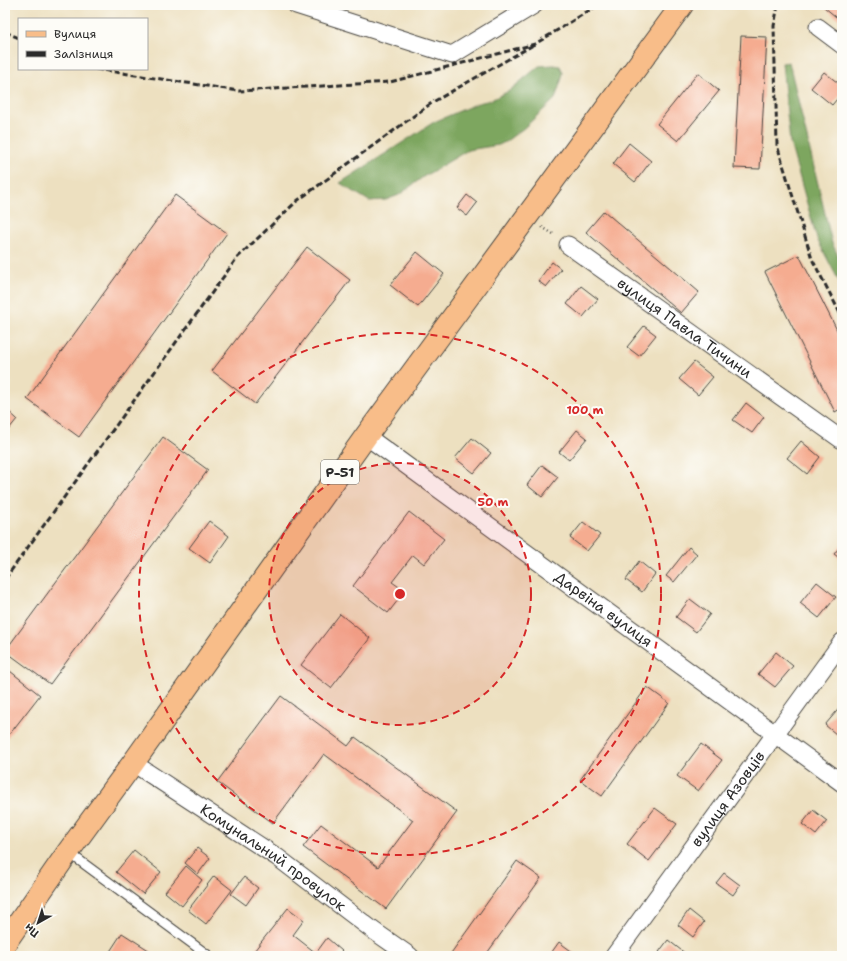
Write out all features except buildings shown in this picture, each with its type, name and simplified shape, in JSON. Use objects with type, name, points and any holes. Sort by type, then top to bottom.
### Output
[{"type":"main road","name":"Р-51","points":[[5,943],[68,852],[366,436],[682,5]]},
{"type":"street","points":[[296,5],[452,55],[534,5]]},
{"type":"street","points":[[818,27],[842,45]]},
{"type":"street","name":"вулиця Павла Тичини","points":[[568,245],[842,440]]},
{"type":"street","name":"Дарвіна вулиця","points":[[366,436],[842,783]]},
{"type":"street","name":"вулиця Азовців","points":[[614,956],[842,642]]},
{"type":"street","name":"Комунальний провулок","points":[[133,763],[276,857],[374,931],[410,956]]},
{"type":"lane","points":[[68,852],[209,956]]},
{"type":"path","points":[[527,216],[568,245]]},
{"type":"green space","points":[[789,62],[832,243],[842,264],[842,287],[817,239],[790,143],[782,63]]},
{"type":"green space","points":[[539,66],[560,66],[563,72],[555,99],[524,128],[505,142],[499,145],[468,150],[423,177],[399,195],[386,200],[369,201],[340,183],[434,122],[478,103],[491,100],[509,91]]},
{"type":"railway","points":[[102,70],[239,91],[390,82],[535,44],[598,5]]},
{"type":"railway","points":[[778,5],[774,26],[777,145],[812,259],[842,317]]},
{"type":"railway","points":[[5,32],[18,38]]},
{"type":"railway","points":[[5,579],[237,258],[297,201],[433,102],[535,44]]}]
